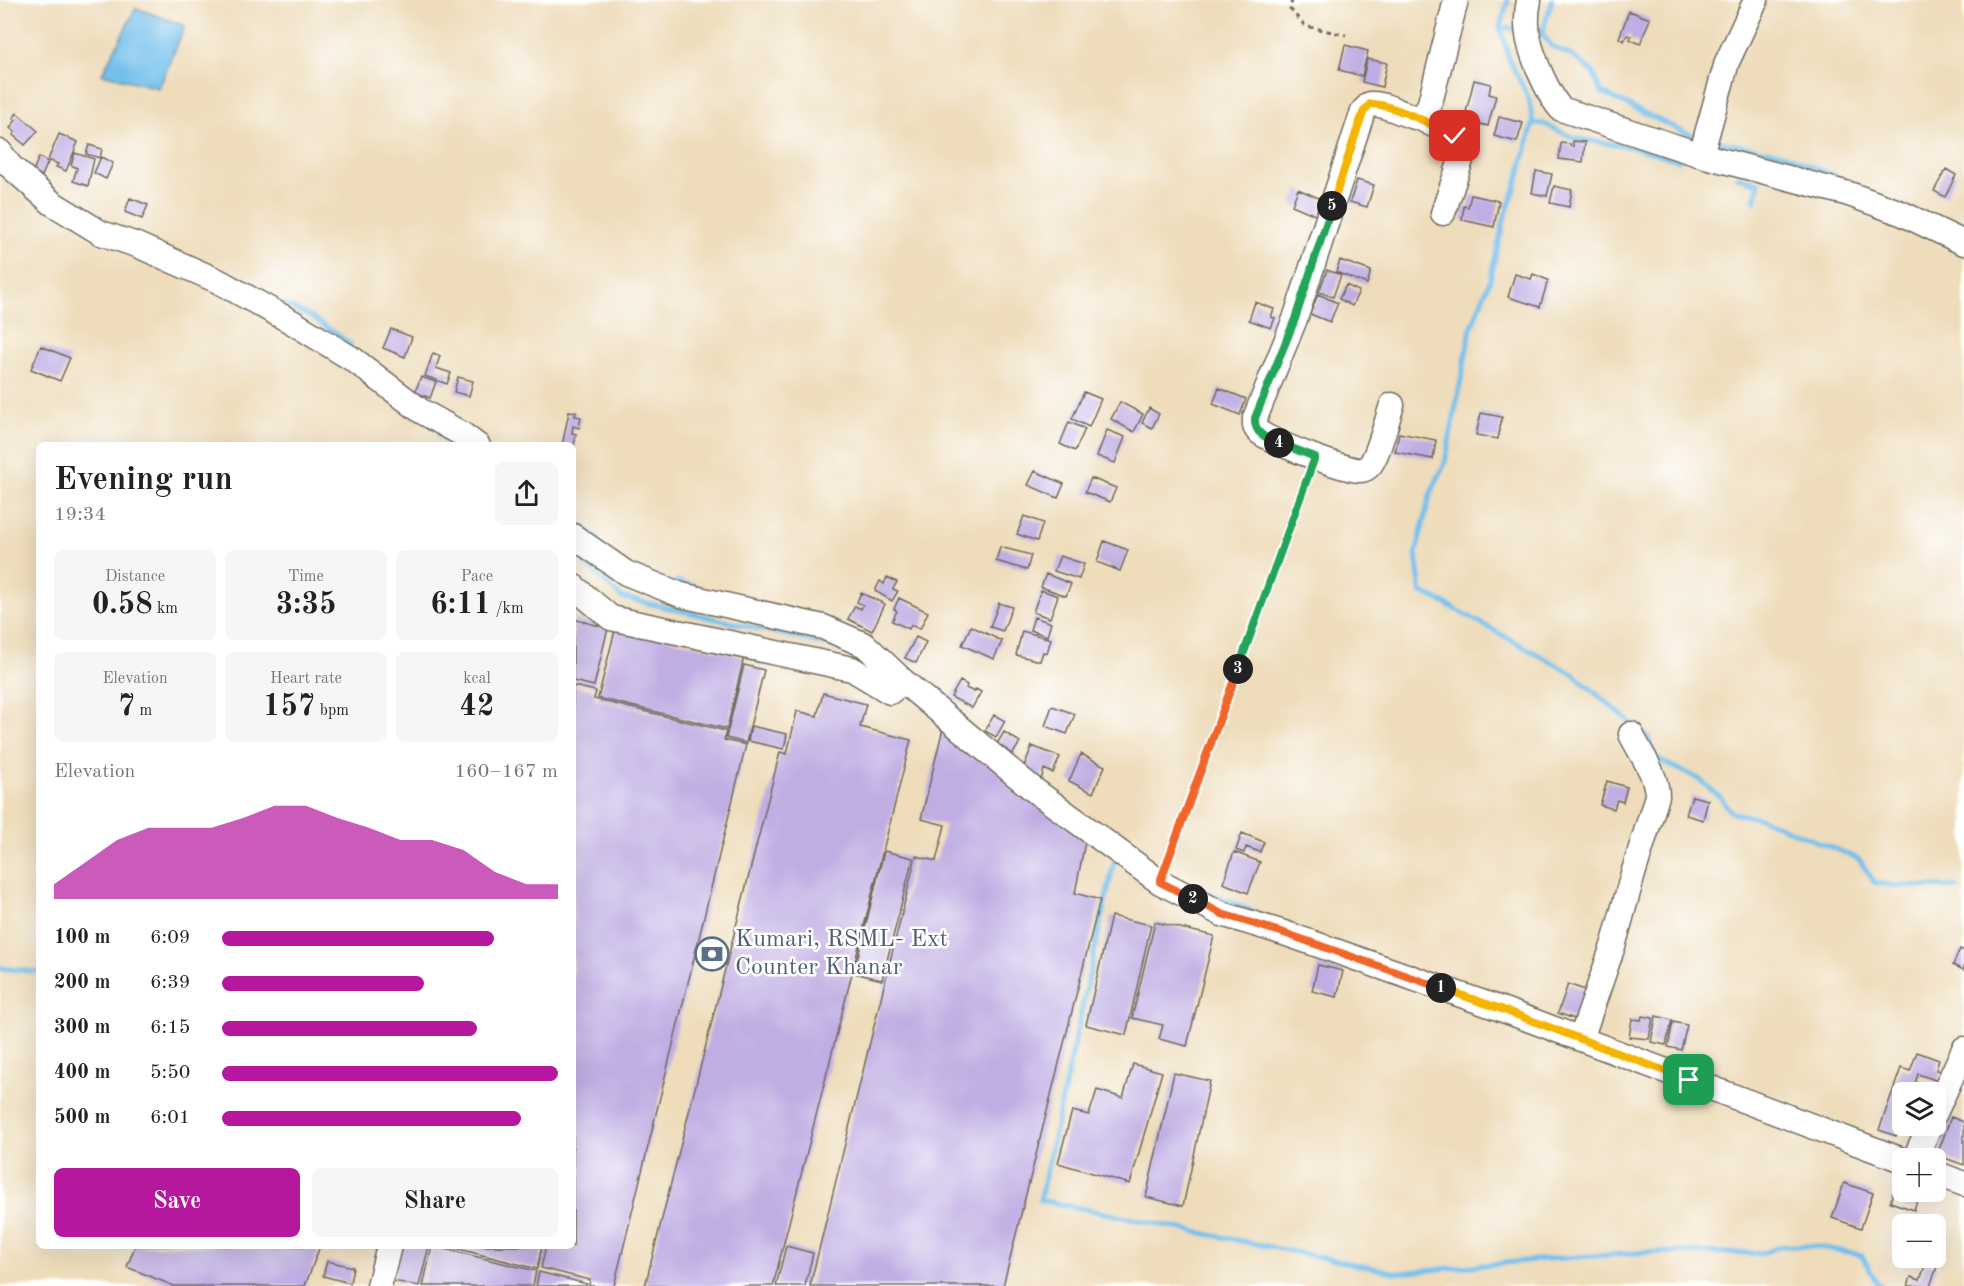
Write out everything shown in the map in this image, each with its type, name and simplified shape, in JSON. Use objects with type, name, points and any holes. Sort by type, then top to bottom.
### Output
[{"type":"street","points":[[1420,118],[1425,114],[1430,103],[1455,0]]},
{"type":"street","points":[[1529,0],[1526,16],[1528,45],[1552,100],[1561,109],[1701,155],[1849,194],[1901,213],[1964,243]]},
{"type":"street","points":[[1701,155],[1727,62],[1756,0]]},
{"type":"street","points":[[1392,405],[1378,449],[1369,466],[1361,470],[1351,469],[1267,439],[1258,432],[1255,426],[1255,418],[1295,319],[1364,111],[1370,104],[1379,104],[1420,118],[1455,136],[1462,144],[1463,154],[1443,213]]},
{"type":"street","points":[[0,152],[10,166],[52,203],[101,233],[137,244],[218,281],[292,322],[354,360],[421,411],[473,442]]},
{"type":"street","points":[[576,538],[626,573],[681,595],[823,627],[865,645],[897,686],[1034,790],[1160,882],[1222,914],[1284,933],[1501,1009],[1892,1156]]},
{"type":"street","points":[[576,588],[612,618],[852,669],[897,686]]},
{"type":"street","points":[[1581,1040],[1614,944],[1657,796],[1658,785],[1631,734]]},
{"type":"street","points":[[1946,1089],[1964,1049]]},
{"type":"street","points":[[1946,1177],[1964,1184]]},
{"type":"street","points":[[379,1286],[388,1249]]},
{"type":"path","points":[[1292,0],[1290,9],[1305,26],[1346,35]]},
{"type":"path","points":[[1160,882],[1315,457]]},
{"type":"water","points":[[136,8],[185,26],[159,88],[102,74]]},
{"type":"building","points":[[1629,11],[1650,19],[1640,44],[1630,39],[1631,36],[1627,35],[1624,41],[1619,38]]},
{"type":"building","points":[[1345,45],[1368,51],[1362,76],[1339,70]]},
{"type":"building","points":[[1367,59],[1387,63],[1382,87],[1362,82]]},
{"type":"building","points":[[1474,80],[1491,84],[1489,94],[1496,96],[1488,126],[1464,120]]},
{"type":"building","points":[[17,113],[38,131],[25,145],[13,135],[15,132],[10,128],[16,120],[13,118]]},
{"type":"building","points":[[1499,117],[1523,123],[1517,142],[1494,136]]},
{"type":"building","points":[[59,134],[78,142],[66,171],[56,167],[58,164],[48,160]]},
{"type":"building","points":[[1573,141],[1585,142],[1583,162],[1559,159],[1561,143],[1570,144],[1573,147]]},
{"type":"building","points":[[89,145],[102,149],[100,158],[86,154]]},
{"type":"building","points":[[75,153],[94,159],[88,186],[73,181],[77,168],[71,165]]},
{"type":"building","points":[[39,157],[48,162],[42,176],[33,171]]},
{"type":"building","points":[[101,157],[113,163],[106,179],[94,173]]},
{"type":"building","points":[[1946,169],[1956,175],[1945,197],[1934,191]]},
{"type":"building","points":[[1536,171],[1552,174],[1547,196],[1532,193]]},
{"type":"building","points":[[1357,180],[1374,185],[1367,207],[1350,202]]},
{"type":"building","points":[[1554,186],[1572,190],[1569,207],[1550,203]]},
{"type":"building","points":[[1298,189],[1323,200],[1320,217],[1292,205]]},
{"type":"building","points":[[1471,195],[1499,201],[1494,227],[1462,220],[1464,206],[1468,207]]},
{"type":"building","points":[[130,198],[148,205],[142,219],[125,212]]},
{"type":"building","points":[[1340,260],[1371,271],[1367,284],[1336,272]]},
{"type":"building","points":[[1327,270],[1341,275],[1333,297],[1319,292]]},
{"type":"building","points":[[1515,274],[1531,279],[1533,274],[1548,280],[1540,307],[1508,297]]},
{"type":"building","points":[[1346,285],[1359,291],[1352,306],[1339,299]]},
{"type":"building","points":[[1318,294],[1338,303],[1330,322],[1310,314]]},
{"type":"building","points":[[1255,302],[1274,309],[1271,317],[1275,318],[1271,328],[1249,320]]},
{"type":"building","points":[[391,329],[412,337],[405,357],[383,348]]},
{"type":"building","points":[[41,346],[70,358],[60,381],[31,369]]},
{"type":"building","points":[[433,353],[440,356],[436,368],[451,373],[447,384],[425,376]]},
{"type":"building","points":[[421,377],[436,382],[430,398],[415,392]]},
{"type":"building","points":[[458,377],[473,381],[469,396],[454,392]]},
{"type":"building","points":[[1219,388],[1246,399],[1240,415],[1213,404]]},
{"type":"building","points":[[1084,392],[1101,399],[1089,427],[1072,419]]},
{"type":"building","points":[[1120,402],[1143,414],[1134,432],[1111,419]]},
{"type":"building","points":[[1149,408],[1159,414],[1152,428],[1142,423]]},
{"type":"building","points":[[569,411],[576,412],[575,416],[581,417],[579,428],[573,426],[572,433],[576,434],[575,442],[563,442]]},
{"type":"building","points":[[1481,413],[1502,417],[1498,439],[1476,435]]},
{"type":"building","points":[[1069,422],[1085,429],[1075,451],[1060,444]]},
{"type":"building","points":[[1107,430],[1125,437],[1115,463],[1097,456]]},
{"type":"building","points":[[1399,433],[1436,440],[1433,459],[1395,452]]},
{"type":"building","points":[[1035,471],[1064,484],[1058,498],[1028,485]]},
{"type":"building","points":[[1091,478],[1116,488],[1110,502],[1085,492]]},
{"type":"building","points":[[1024,516],[1043,523],[1037,541],[1017,534]]},
{"type":"building","points":[[1104,541],[1128,550],[1120,571],[1097,562]]},
{"type":"building","points":[[1000,547],[1031,555],[1027,570],[996,561]]},
{"type":"building","points":[[1060,556],[1084,564],[1079,579],[1054,571]]},
{"type":"building","points":[[1046,574],[1071,584],[1066,596],[1041,587]]},
{"type":"building","points":[[887,577],[897,582],[893,589],[898,591],[892,601],[875,591],[880,581],[884,584]]},
{"type":"building","points":[[1041,590],[1058,596],[1050,618],[1033,612]]},
{"type":"building","points":[[861,593],[885,604],[872,631],[848,619],[855,606],[861,609],[863,605],[857,602]]},
{"type":"building","points":[[899,598],[928,612],[920,629],[911,625],[909,629],[892,621],[897,611],[894,609]]},
{"type":"building","points":[[999,603],[1012,607],[1003,631],[990,627]]},
{"type":"building","points":[[1034,617],[1051,623],[1047,636],[1030,630]]},
{"type":"building","points":[[576,620],[608,628],[594,686],[576,682]]},
{"type":"building","points":[[616,626],[744,657],[727,729],[598,698]]},
{"type":"building","points":[[971,626],[1002,641],[994,659],[962,645]]},
{"type":"building","points":[[1022,631],[1051,639],[1047,653],[1043,652],[1040,661],[1016,655]]},
{"type":"building","points":[[916,637],[926,642],[916,663],[905,658]]},
{"type":"building","points":[[744,665],[764,670],[746,743],[726,738]]},
{"type":"building","points":[[960,681],[967,685],[966,688],[974,692],[976,689],[981,692],[972,708],[951,697]]},
{"type":"building","points":[[576,687],[596,691],[594,699],[726,731],[724,740],[746,745],[614,1286],[589,1286],[590,1280],[541,1268],[545,1249],[576,1249]]},
{"type":"building","points":[[823,693],[866,704],[860,727],[911,740],[773,1286],[645,1286],[780,752],[787,754],[797,711],[817,716]]},
{"type":"building","points":[[1052,706],[1075,714],[1067,734],[1045,726]]},
{"type":"building","points":[[994,715],[1005,721],[996,737],[985,731]]},
{"type":"building","points":[[944,724],[1085,842],[1075,893],[1100,900],[1003,1286],[810,1286],[916,856],[936,861],[945,825],[921,819]]},
{"type":"building","points":[[751,726],[787,734],[784,749],[748,741]]},
{"type":"building","points":[[1004,732],[1020,742],[1013,754],[997,744]]},
{"type":"building","points":[[1032,746],[1060,757],[1053,773],[1044,769],[1041,780],[1023,769]]},
{"type":"building","points":[[1081,754],[1105,766],[1093,793],[1069,781]]},
{"type":"building","points":[[1607,781],[1627,787],[1623,802],[1617,800],[1614,809],[1600,805]]},
{"type":"building","points":[[1692,796],[1708,800],[1703,820],[1686,815]]},
{"type":"building","points":[[1242,833],[1264,842],[1260,852],[1246,847],[1244,853],[1236,850]]},
{"type":"building","points":[[884,851],[913,858],[882,980],[854,973]]},
{"type":"building","points":[[1234,852],[1260,862],[1248,893],[1223,883]]},
{"type":"building","points":[[1111,916],[1151,925],[1126,1035],[1086,1025]]},
{"type":"building","points":[[1155,922],[1214,936],[1187,1046],[1159,1039],[1163,1025],[1132,1018]]},
{"type":"building","points":[[1960,949],[1964,951],[1964,970],[1953,965]]},
{"type":"building","points":[[1318,965],[1343,971],[1337,997],[1312,991]]},
{"type":"building","points":[[1568,984],[1590,992],[1580,1021],[1558,1013]]},
{"type":"building","points":[[1642,1016],[1653,1018],[1649,1039],[1629,1037],[1632,1019],[1641,1020]]},
{"type":"building","points":[[1656,1016],[1672,1020],[1666,1045],[1651,1042]]},
{"type":"building","points":[[1673,1022],[1687,1025],[1681,1050],[1668,1047]]},
{"type":"building","points":[[1917,1052],[1939,1060],[1936,1070],[1941,1071],[1938,1081],[1918,1074],[1915,1082],[1896,1082],[1901,1068],[1910,1071]]},
{"type":"building","points":[[1133,1064],[1162,1072],[1130,1184],[1058,1163],[1072,1111],[1089,1115],[1097,1090],[1123,1098]]},
{"type":"building","points":[[1174,1073],[1210,1081],[1183,1206],[1146,1197]]},
{"type":"building","points":[[1892,1093],[1892,1135],[1879,1130]]},
{"type":"building","points":[[1951,1117],[1964,1122],[1964,1165],[1946,1158],[1946,1148],[1940,1148],[1946,1136]]},
{"type":"building","points":[[1844,1183],[1873,1193],[1861,1228],[1832,1218]]},
{"type":"building","points":[[1892,1196],[1892,1202],[1917,1202],[1914,1210],[1890,1202]]},
{"type":"building","points":[[786,1246],[813,1253],[805,1286],[776,1286]]},
{"type":"building","points":[[134,1249],[319,1249],[305,1286],[174,1286],[127,1267]]},
{"type":"building","points":[[400,1249],[428,1249],[419,1286],[393,1281]]},
{"type":"building","points":[[431,1249],[444,1249],[536,1271],[533,1286],[423,1286]]},
{"type":"building","points":[[459,1249],[541,1249],[537,1269]]},
{"type":"building","points":[[327,1261],[353,1267],[350,1283],[323,1276]]},
{"type":"building","points":[[1924,1268],[1937,1268],[1930,1286],[1908,1286],[1911,1277],[1920,1280]]},
{"type":"building","points":[[539,1272],[587,1284],[586,1286],[536,1286]]},
{"type":"waterway","points":[[1508,0],[1500,27],[1509,59],[1529,99],[1533,123],[1504,220],[1490,280],[1471,328],[1445,463],[1430,495],[1416,554],[1421,593],[1437,599],[1573,674],[1649,738],[1655,758],[1699,779],[1721,798],[1732,813],[1760,818],[1859,859],[1875,883],[1898,886],[1957,887]]},
{"type":"waterway","points":[[1542,33],[1552,0]]},
{"type":"waterway","points":[[1500,27],[1522,30]]},
{"type":"waterway","points":[[1534,32],[1542,33],[1551,46],[1574,57],[1593,72],[1601,92],[1697,137]]},
{"type":"waterway","points":[[1533,123],[1544,124],[1574,138],[1637,148],[1679,160]]},
{"type":"waterway","points":[[1712,140],[1783,154],[1854,184]]},
{"type":"waterway","points":[[1737,177],[1759,183],[1755,202]]},
{"type":"waterway","points":[[1951,224],[1964,229]]},
{"type":"waterway","points":[[284,304],[311,317],[351,344]]},
{"type":"waterway","points":[[439,434],[448,442]]},
{"type":"waterway","points":[[576,522],[597,539]]},
{"type":"waterway","points":[[576,555],[621,597],[847,649]]},
{"type":"waterway","points":[[676,581],[696,586]]},
{"type":"waterway","points":[[1114,862],[1040,1200],[1398,1273],[1649,1252],[1762,1253],[1783,1246],[1813,1246],[1862,1256],[1881,1286]]},
{"type":"waterway","points":[[1199,889],[1252,911]]},
{"type":"waterway","points":[[0,968],[36,972]]},
{"type":"place","name":"Kumari, RSML- Ext Counter Khanar","points":[[712,954]]},
{"type":"route","points":[[1455,136],[1420,118],[1379,104],[1370,104],[1364,111],[1295,319],[1255,418],[1258,432],[1267,439],[1315,457],[1160,882],[1222,914],[1284,933],[1501,1009],[1689,1080]]}]
